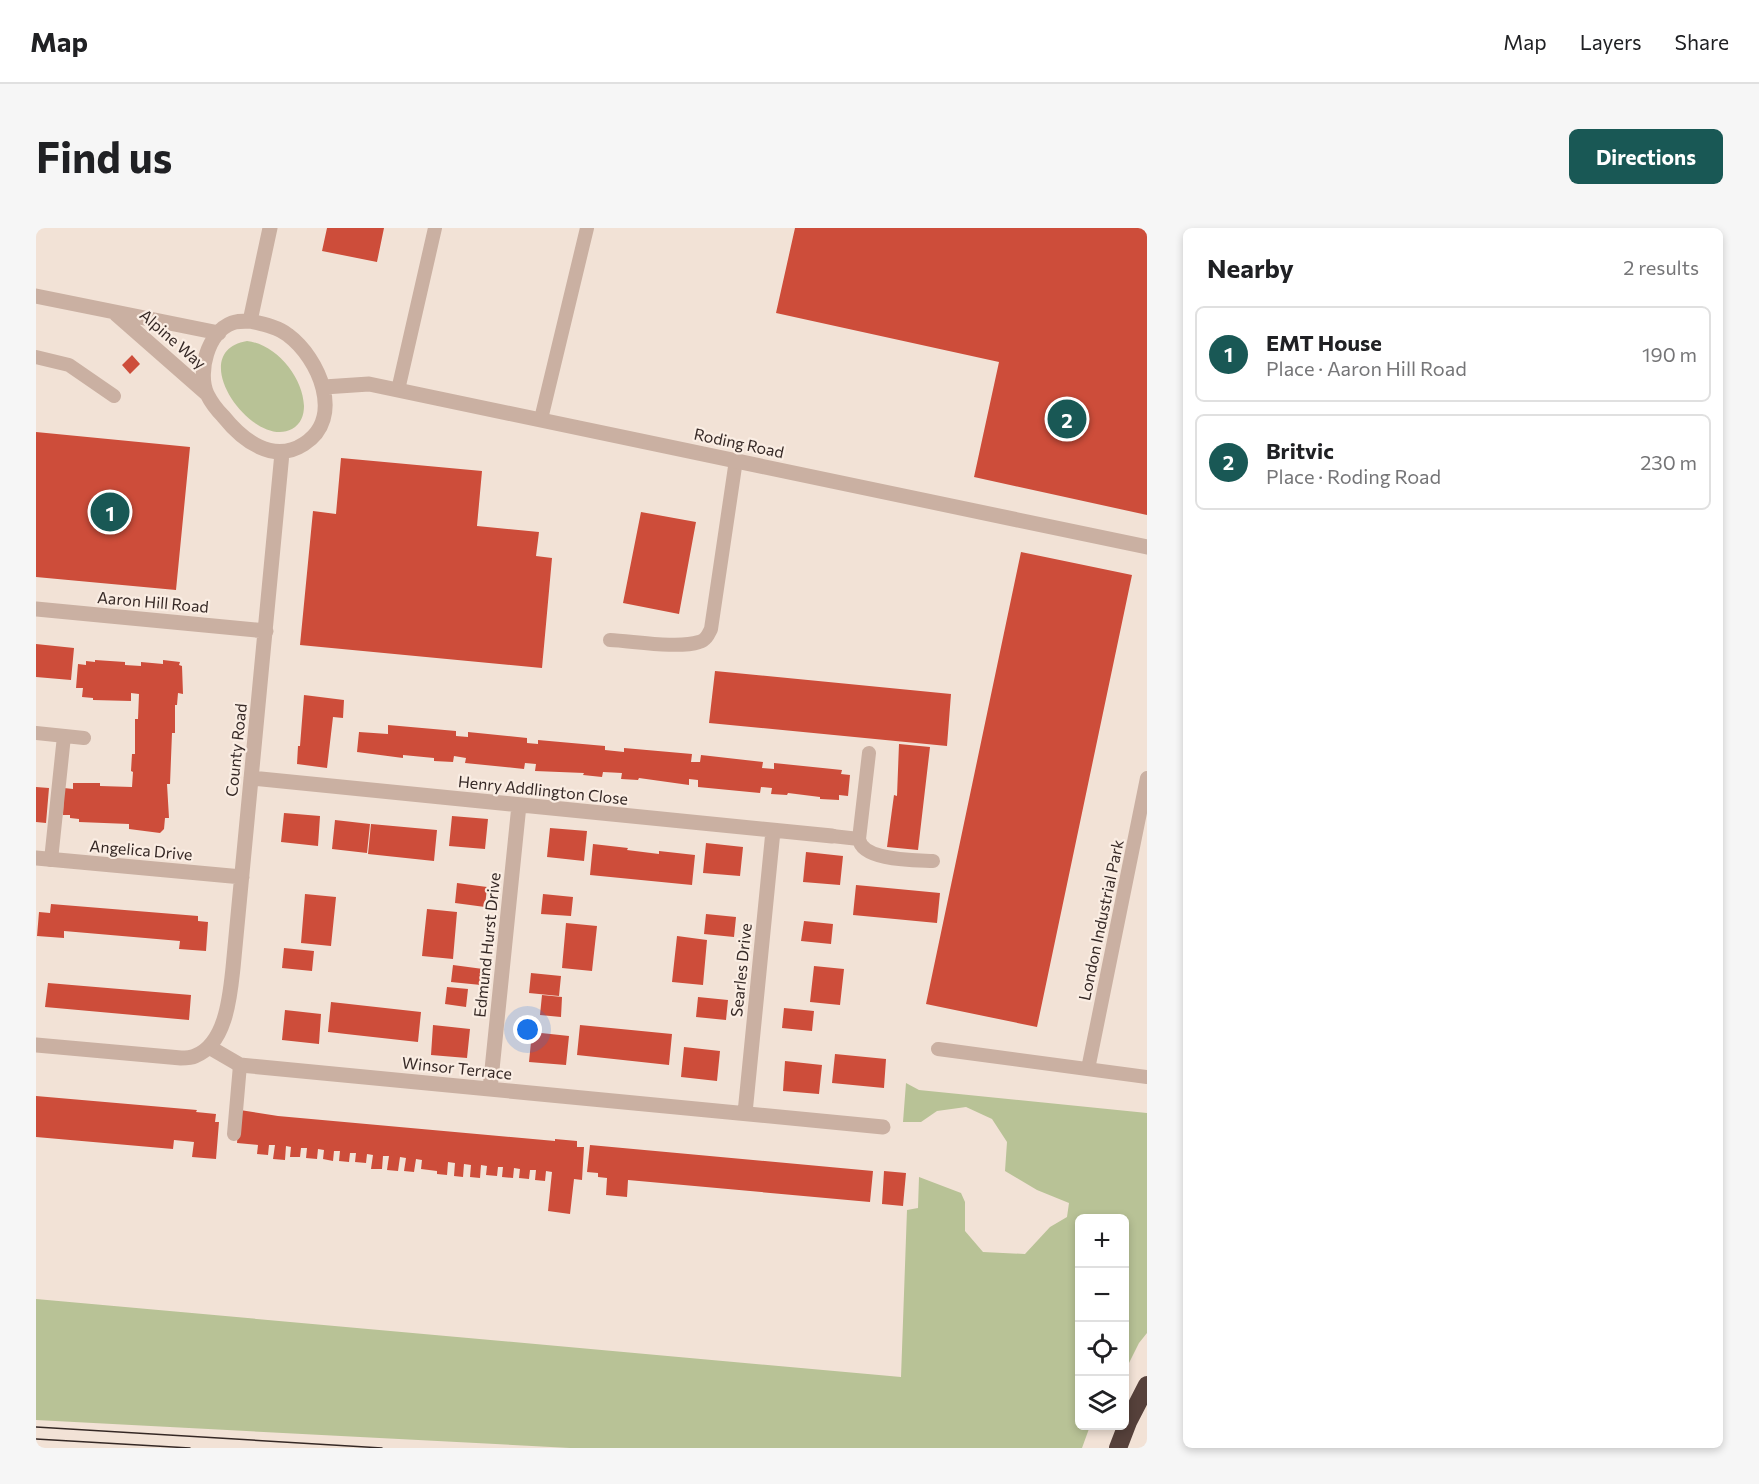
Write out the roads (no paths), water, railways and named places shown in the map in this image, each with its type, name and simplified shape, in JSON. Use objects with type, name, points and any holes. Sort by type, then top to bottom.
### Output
[{"type":"highway","points":[[1129,1420],[1147,1385]]},
{"type":"highway","points":[[1129,1421],[1147,1404]]},
{"type":"highway","points":[[1118,1448],[1125,1430]]},
{"type":"street","points":[[250,321],[270,228]]},
{"type":"street","name":"Alpine Way","points":[[36,296],[219,333],[206,352],[204,371],[206,393]]},
{"type":"street","name":"Alpine Way","points":[[115,313],[206,393],[232,427],[248,441],[266,450],[282,453]]},
{"type":"street","points":[[219,333],[232,323],[250,321],[267,325],[286,334],[300,345],[313,363],[324,387],[325,405],[320,427],[312,439],[296,449],[282,453]]},
{"type":"street","name":"Roding Road","points":[[324,387],[369,384],[1147,547]]},
{"type":"street","name":"County Road","points":[[209,1047],[218,1036],[230,994],[282,453]]},
{"type":"street","name":"Aaron Hill Road","points":[[36,609],[266,631]]},
{"type":"street","name":"Henry Addlington Close","points":[[251,778],[832,836]]},
{"type":"street","name":"Edmund Hurst Drive","points":[[490,1089],[519,805]]},
{"type":"street","name":"Searles Drive","points":[[745,1113],[773,831]]},
{"type":"street","name":"Angelica Drive","points":[[44,859],[242,877]]},
{"type":"street","points":[[36,1045],[181,1058],[195,1057],[209,1047]]},
{"type":"street","name":"Winsor Terrace","points":[[209,1047],[240,1065],[883,1127]]},
{"type":"lane","points":[[398,390],[435,228]]},
{"type":"lane","points":[[541,419],[587,228]]},
{"type":"lane","points":[[36,357],[69,365],[114,396]]},
{"type":"lane","points":[[610,640],[679,644],[700,642],[706,637],[711,628],[736,460]]},
{"type":"lane","points":[[36,733],[84,738]]},
{"type":"lane","points":[[44,859],[64,736]]},
{"type":"lane","points":[[870,753],[859,839],[863,848],[874,855],[933,861]]},
{"type":"lane","name":"London Industrial Park","points":[[1088,1069],[1147,778]]},
{"type":"lane","points":[[832,836],[859,839]]},
{"type":"lane","points":[[938,1049],[1147,1077]]},
{"type":"lane","points":[[234,1134],[240,1065]]},
{"type":"tram line","points":[[36,1427],[382,1448]]},
{"type":"tram line","points":[[36,1439],[190,1448]]},
{"type":"place","name":"Britvic","points":[[1067,419]]},
{"type":"place","name":"EMT House","points":[[110,512]]}]
